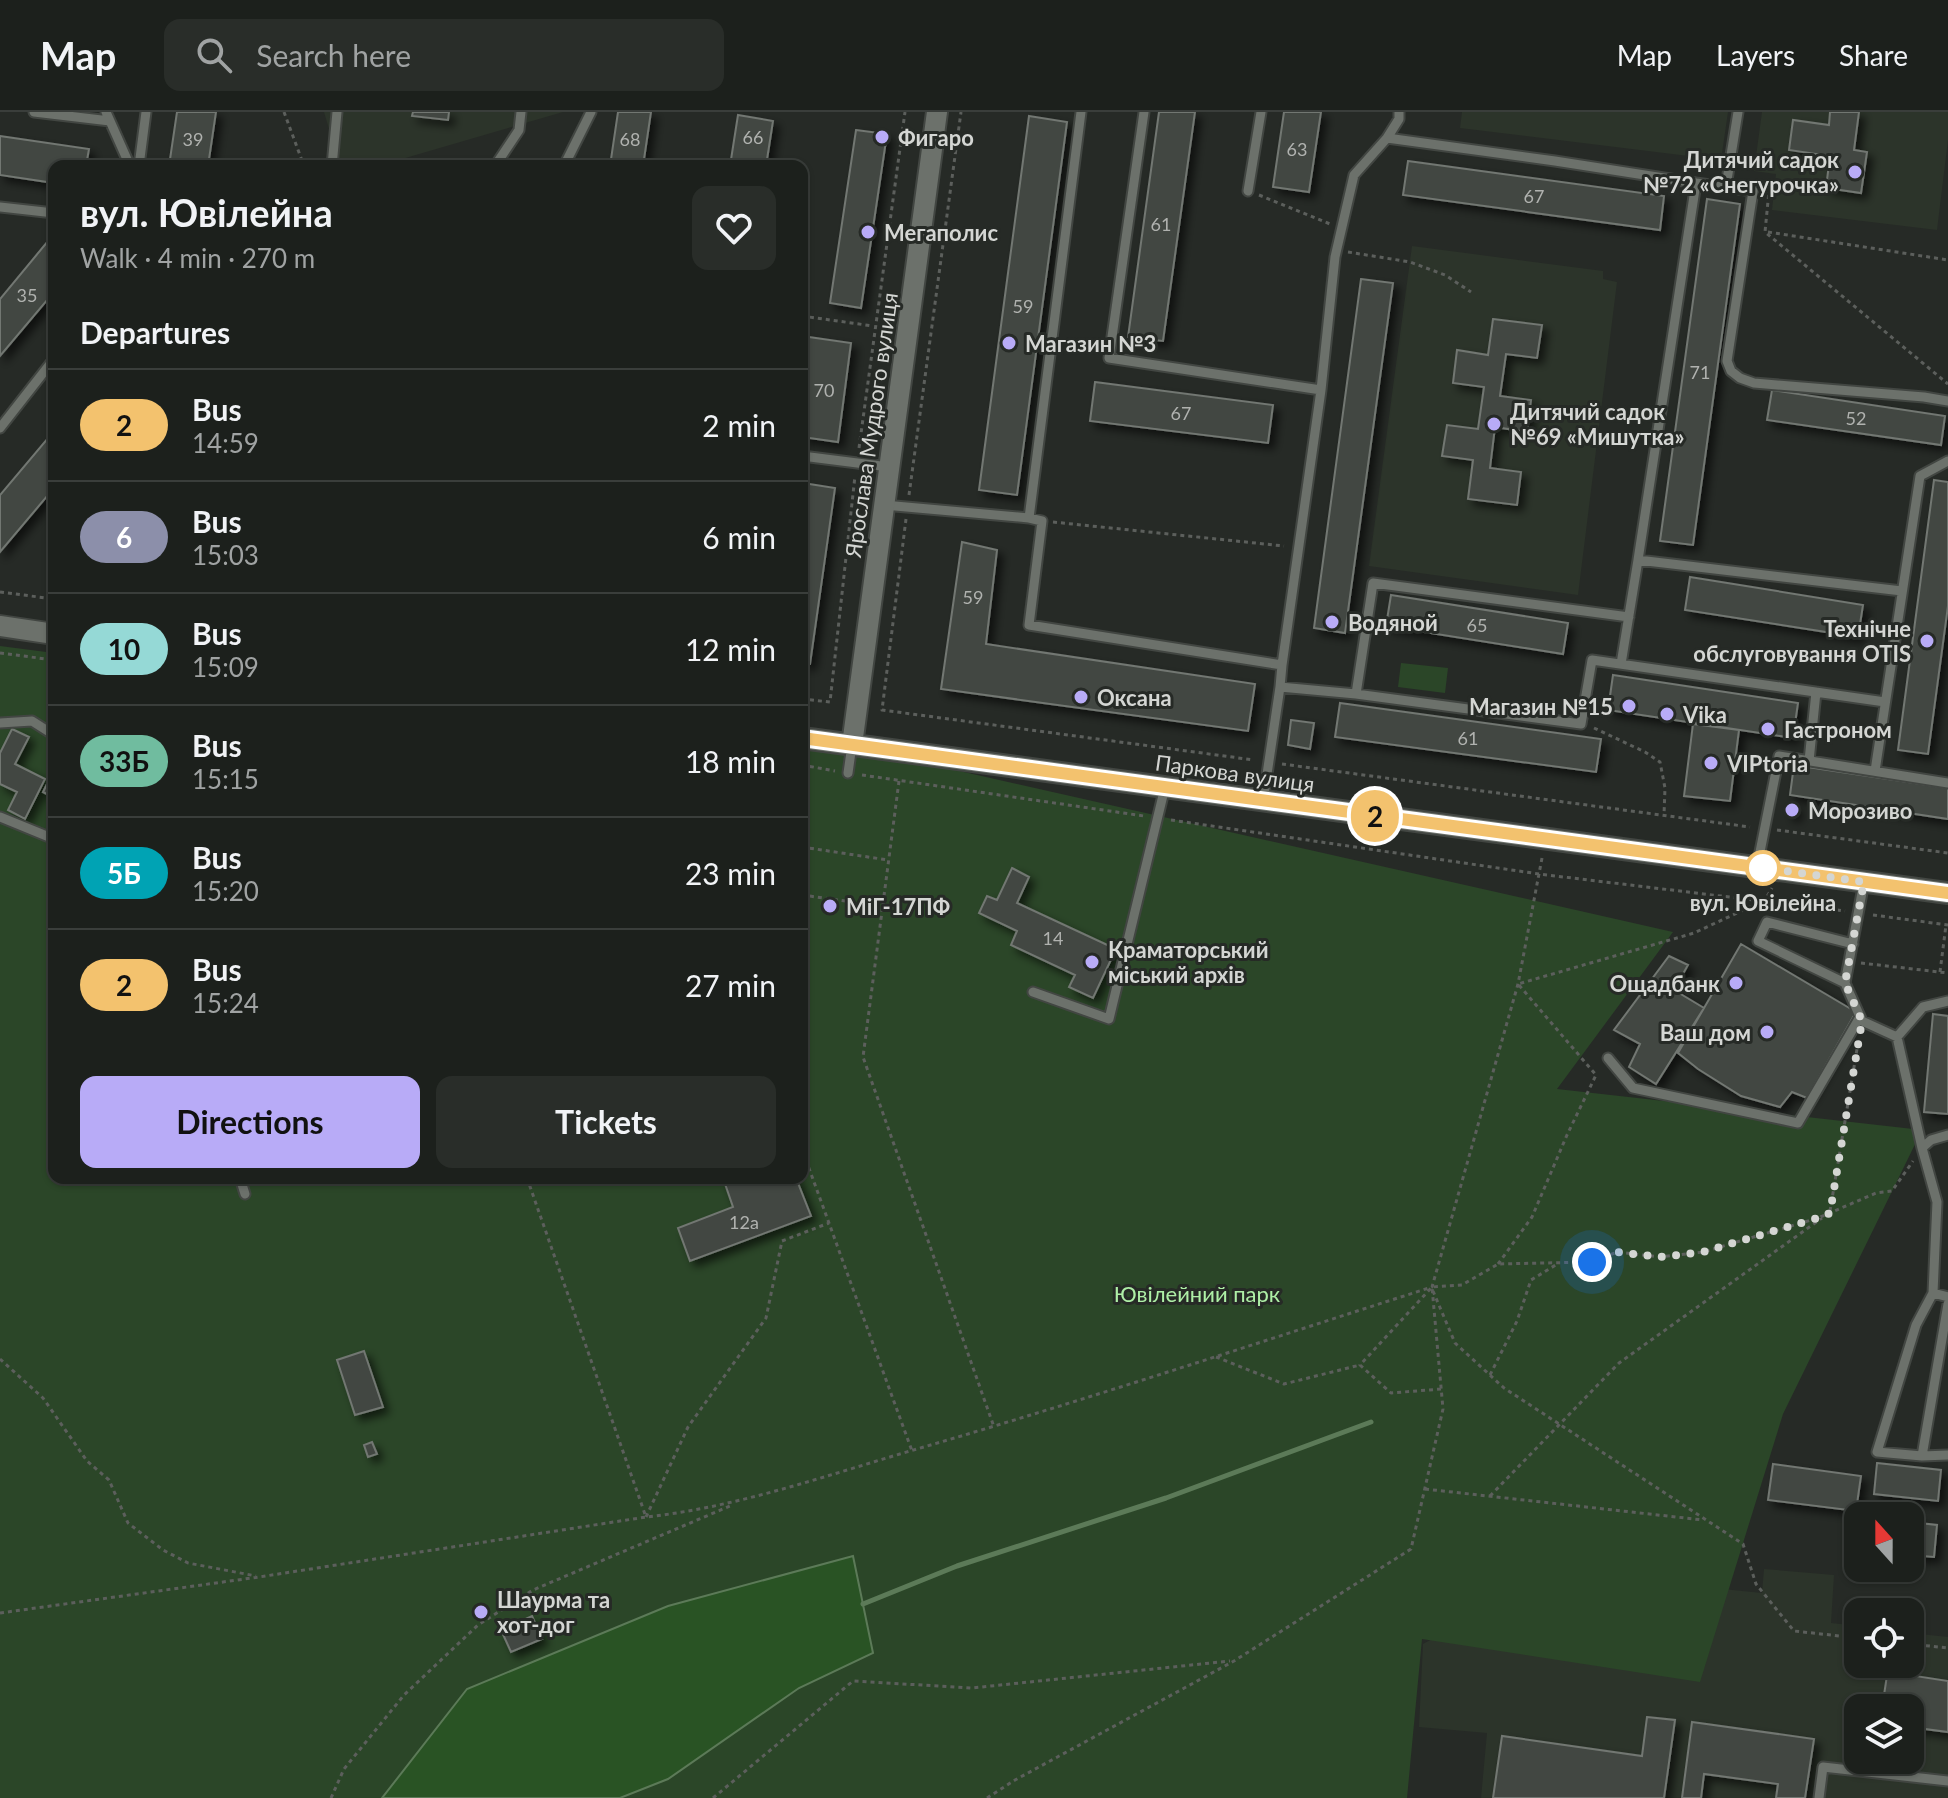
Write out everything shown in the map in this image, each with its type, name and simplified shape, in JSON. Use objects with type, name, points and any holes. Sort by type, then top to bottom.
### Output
[{"type":"street","name":"Ярослава Мудрого вулиця","points":[[852,745],[937,112]]},
{"type":"street","points":[[0,626],[48,633]]},
{"type":"street","name":"Паркова вулиця","points":[[808,739],[1948,893]]},
{"type":"lane","points":[[34,112],[108,117],[127,160]]},
{"type":"lane","points":[[140,160],[146,112]]},
{"type":"lane","points":[[333,160],[337,112]]},
{"type":"lane","points":[[499,160],[519,130],[521,112]]},
{"type":"lane","points":[[567,160],[591,112]]},
{"type":"lane","points":[[1029,518],[1081,112]]},
{"type":"lane","points":[[1144,112],[1109,358],[1321,390]]},
{"type":"lane","points":[[1248,191],[1261,112]]},
{"type":"lane","points":[[1263,801],[1321,390],[1337,250],[1354,175],[1387,138],[1399,119],[1399,112]]},
{"type":"lane","points":[[1726,186],[1738,112]]},
{"type":"lane","points":[[1387,138],[1753,191],[1732,317],[1727,361],[1731,371],[1754,383],[1948,401]]},
{"type":"lane","points":[[1621,664],[1696,183]]},
{"type":"lane","points":[[1,208],[48,212]]},
{"type":"lane","points":[[0,428],[48,367]]},
{"type":"lane","points":[[808,457],[889,467]]},
{"type":"lane","points":[[1875,771],[1920,476],[1948,461]]},
{"type":"lane","points":[[884,505],[1042,521],[1029,625],[1282,665]]},
{"type":"lane","points":[[1638,560],[1902,591]]},
{"type":"lane","points":[[1356,694],[1373,583],[1629,617]]},
{"type":"lane","points":[[1280,687],[1581,724],[1592,660],[1885,702]]},
{"type":"lane","points":[[1809,761],[1816,692]]},
{"type":"lane","points":[[0,723],[32,721],[48,731]]},
{"type":"lane","points":[[848,773],[852,745]]},
{"type":"lane","points":[[1757,867],[1779,756],[1948,783]]},
{"type":"lane","points":[[1033,992],[1109,1019],[1165,787]]},
{"type":"lane","points":[[0,817],[48,837]]},
{"type":"lane","points":[[1864,882],[1845,983],[1862,1021],[1897,1037]]},
{"type":"lane","points":[[1845,983],[1758,941],[1767,922],[1853,944]]},
{"type":"lane","points":[[1897,1037],[1923,1007],[1948,1001]]},
{"type":"lane","points":[[1608,1058],[1633,1088],[1798,1123],[1860,1017]]},
{"type":"lane","points":[[1897,1037],[1937,1202],[1933,1293],[1916,1325],[1877,1452],[1948,1455]]},
{"type":"lane","points":[[1922,1148],[1931,1140],[1948,1135]]},
{"type":"lane","points":[[242,1184],[245,1194]]},
{"type":"lane","points":[[1933,1293],[1948,1297]]},
{"type":"lane","points":[[1922,1456],[1948,1304]]},
{"type":"lane","points":[[1819,1798],[1823,1767],[1948,1781]]},
{"type":"path","points":[[284,112],[302,160]]},
{"type":"path","points":[[808,700],[830,702],[857,462],[905,112]]},
{"type":"path","points":[[961,112],[882,710],[1948,853]]},
{"type":"path","points":[[1248,191],[1342,229]]},
{"type":"path","points":[[1753,191],[1769,191],[1765,232]]},
{"type":"path","points":[[1765,232],[1948,260]]},
{"type":"path","points":[[1765,232],[1948,384]]},
{"type":"path","points":[[1337,250],[1410,262],[1445,275],[1471,292]]},
{"type":"path","points":[[808,317],[875,326]]},
{"type":"path","points":[[1042,521],[1299,548]]},
{"type":"path","points":[[0,592],[48,598]]},
{"type":"path","points":[[0,653],[48,659]]},
{"type":"path","points":[[1581,724],[1602,731],[1660,762],[1665,788],[1664,815]]},
{"type":"path","points":[[994,1427],[863,1057],[899,781],[1539,874],[1947,925],[1940,972]]},
{"type":"path","points":[[987,1798],[1028,1772],[1234,1661],[1411,1549],[1443,1409],[1432,1287],[1518,984],[1545,839]]},
{"type":"path","points":[[808,848],[888,860]]},
{"type":"path","points":[[1518,984],[1694,933],[1765,900],[1782,871]]},
{"type":"path","points":[[808,896],[882,906]]},
{"type":"path","points":[[1849,961],[1948,973]]},
{"type":"path","points":[[0,1613],[259,1577],[737,1502],[994,1427],[1432,1287],[1462,1285],[1498,1264],[1532,1217],[1596,1075],[1518,984]]},
{"type":"path","points":[[1490,1496],[1619,1363],[1830,1213],[1857,1051]]},
{"type":"path","points":[[1498,1264],[1592,1262],[1617,1252],[1660,1257],[1703,1252],[1818,1218],[1876,1193],[1892,1191],[1922,1148]]},
{"type":"path","points":[[808,1169],[912,1451]]},
{"type":"path","points":[[529,1184],[646,1517]]},
{"type":"path","points":[[646,1517],[688,1427],[766,1318],[782,1241],[829,1223]]},
{"type":"path","points":[[1490,1375],[1517,1321],[1531,1280],[1560,1263]]},
{"type":"path","points":[[1214,1357],[1284,1384],[1360,1365],[1432,1287]]},
{"type":"path","points":[[1432,1287],[1455,1343],[1504,1388],[1743,1544],[1756,1584],[1794,1631],[1844,1636]]},
{"type":"path","points":[[0,1359],[43,1398],[87,1461],[109,1480],[128,1523],[163,1550],[188,1563],[259,1577]]},
{"type":"path","points":[[1360,1365],[1391,1393],[1441,1389]]},
{"type":"path","points":[[1425,1489],[1706,1520]]},
{"type":"path","points":[[331,1798],[344,1769],[404,1695],[478,1625],[533,1590],[737,1502]]},
{"type":"path","points":[[1924,1645],[1948,1648]]},
{"type":"path","points":[[713,1798],[853,1681],[972,1688],[1234,1661]]},
{"type":"shaded area","points":[[324,112],[563,112],[399,160],[338,160]]},
{"type":"shaded area","points":[[1462,112],[1728,112],[1721,160],[1460,128]]},
{"type":"shaded area","name":"Дитячий садок №72 «Снегурочка»","points":[[1762,112],[1948,112],[1948,140],[1937,230],[1772,210],[1776,174],[1754,171]]},
{"type":"shaded area","name":"Дитячий садок №69 «Мишутка»","points":[[1412,246],[1603,271],[1603,279],[1617,282],[1578,595],[1369,566]]},
{"type":"shaded area","points":[[853,1556],[873,1653],[799,1688],[668,1779],[620,1798],[382,1798],[467,1689],[668,1606]]},
{"type":"shaded area","points":[[1764,1569],[1834,1575],[1831,1623],[1844,1624],[1844,1678],[1924,1678],[1924,1634],[1948,1637],[1948,1798],[1481,1798],[1487,1733],[1419,1727],[1423,1644],[1496,1604],[1703,1587],[1762,1593]]},
{"type":"green space","name":"Ювілейний парк","points":[[0,646],[48,652],[48,1184],[808,1184],[808,746],[902,758],[1673,932],[1557,1089],[1922,1130],[1783,1414],[1700,1682],[1422,1639],[1407,1798],[0,1798]]},
{"type":"green space","points":[[1401,663],[1448,668],[1445,693],[1398,687]]},
{"type":"building","points":[[177,112],[216,112],[209,160],[170,160]]},
{"type":"building","points":[[413,112],[449,112],[448,120],[412,116]]},
{"type":"building","points":[[618,112],[651,112],[644,160],[611,160]]},
{"type":"building","points":[[1159,112],[1195,112],[1163,341],[1128,337]]},
{"type":"building","points":[[1284,112],[1321,112],[1309,192],[1273,187]]},
{"type":"building","points":[[1830,112],[1859,112],[1854,150],[1867,152],[1861,193],[1826,188],[1830,156],[1789,150],[1793,120],[1829,125]]},
{"type":"building","points":[[738,115],[773,121],[767,160],[731,160]]},
{"type":"building","points":[[1029,116],[1067,122],[1017,495],[979,490]]},
{"type":"building","points":[[856,130],[887,134],[861,308],[830,303]]},
{"type":"building","points":[[0,136],[89,149],[87,160],[48,160],[48,182],[0,175]]},
{"type":"building","points":[[1408,161],[1664,196],[1660,230],[1403,195]]},
{"type":"building","points":[[1707,199],[1740,204],[1693,545],[1660,541]]},
{"type":"building","points":[[48,241],[48,299],[0,356],[0,299]]},
{"type":"building","points":[[1361,279],[1393,283],[1345,633],[1314,628]]},
{"type":"building","points":[[1493,319],[1542,325],[1537,358],[1506,354],[1500,396],[1531,400],[1527,432],[1495,427],[1490,468],[1521,472],[1517,505],[1468,499],[1473,460],[1442,456],[1447,425],[1478,429],[1484,387],[1453,383],[1457,350],[1488,355]]},
{"type":"building","points":[[808,337],[851,343],[838,442],[808,438]]},
{"type":"building","points":[[1095,382],[1273,405],[1268,443],[1090,421]]},
{"type":"building","points":[[1772,390],[1945,416],[1941,445],[1767,420]]},
{"type":"building","points":[[48,438],[48,495],[0,552],[0,495]]},
{"type":"building","points":[[1934,480],[1948,482],[1948,606],[1928,754],[1898,750]]},
{"type":"building","points":[[808,484],[835,488],[808,664]]},
{"type":"building","points":[[962,542],[997,550],[986,644],[1255,684],[1248,731],[941,689]]},
{"type":"building","points":[[1690,577],[1863,605],[1858,637],[1685,610]]},
{"type":"building","points":[[1391,595],[1568,623],[1563,654],[1386,626]]},
{"type":"building","points":[[1613,675],[1798,703],[1793,738],[1608,710]]},
{"type":"building","points":[[1340,703],[1601,739],[1596,772],[1335,737]]},
{"type":"building","points":[[1291,720],[1314,723],[1310,749],[1288,745]]},
{"type":"building","name":"VIPtoria","points":[[1693,724],[1739,730],[1730,801],[1684,796]]},
{"type":"building","points":[[12,729],[29,737],[15,764],[45,779],[25,819],[8,810],[17,792],[0,784],[0,753]]},
{"type":"building","points":[[1794,765],[1948,788],[1948,819],[1790,795]]},
{"type":"building","name":"Морозиво","points":[[1789,805],[1797,807],[1795,816],[1787,814]]},
{"type":"building","points":[[1012,868],[1029,877],[1017,903],[1116,949],[1093,998],[1069,987],[1075,975],[1011,945],[1017,931],[979,913],[987,896],[997,900]]},
{"type":"building","name":"Ваш дом","points":[[1741,944],[1856,1012],[1807,1098],[1792,1092],[1780,1107],[1741,1096],[1678,1053]]},
{"type":"building","points":[[1669,956],[1688,965],[1674,990],[1704,1008],[1656,1084],[1629,1067],[1640,1044],[1614,1030]]},
{"type":"building","points":[[1933,1014],[1948,1016],[1948,1114],[1924,1112]]},
{"type":"building","points":[[725,1184],[798,1184],[811,1216],[690,1261],[678,1228],[733,1207]]},
{"type":"building","points":[[364,1351],[383,1407],[355,1415],[337,1360]]},
{"type":"building","points":[[372,1442],[377,1454],[368,1457],[364,1445]]},
{"type":"building","points":[[1877,1463],[1941,1470],[1938,1501],[1874,1494]]},
{"type":"building","points":[[1773,1464],[1861,1476],[1857,1502],[1844,1502],[1844,1510],[1768,1500]]},
{"type":"building","points":[[1924,1524],[1937,1525],[1934,1557],[1924,1556]]},
{"type":"building","points":[[532,1616],[542,1639],[511,1652],[501,1630]]},
{"type":"building","points":[[1924,1677],[1948,1681],[1948,1732],[1924,1729],[1924,1694],[1884,1694],[1887,1678]]},
{"type":"building","points":[[1647,1717],[1675,1720],[1664,1798],[1493,1798],[1502,1736],[1642,1756]]},
{"type":"building","points":[[1692,1722],[1814,1739],[1805,1798],[1776,1798],[1778,1784],[1704,1774],[1701,1798],[1682,1798]]},
{"type":"waterway","points":[[863,1604],[957,1566],[1166,1498],[1371,1422]]},
{"type":"bus line","name":"2","points":[[808,739],[1948,893]]},
{"type":"place","name":"Фигаро","points":[[882,137]]},
{"type":"place","name":"Дитячий садок №72 «Снегурочка»","points":[[1855,172]]},
{"type":"place","name":"Мегаполис","points":[[868,232]]},
{"type":"place","name":"Магазин №3","points":[[1009,343]]},
{"type":"place","name":"Дитячий садок №69 «Мишутка»","points":[[1494,424]]},
{"type":"place","name":"Водяной","points":[[1332,622]]},
{"type":"place","name":"Технічне обслуговування OTIS","points":[[1927,641]]},
{"type":"place","name":"Оксана","points":[[1081,697]]},
{"type":"place","name":"Магазин №15","points":[[1629,706]]},
{"type":"place","name":"Vika","points":[[1667,714]]},
{"type":"place","name":"Гастроном","points":[[1768,729]]},
{"type":"place","name":"VIPtoria","points":[[1711,763]]},
{"type":"place","name":"Морозиво","points":[[1792,810]]},
{"type":"place","name":"вул. Ювілейна","points":[[1763,868]]},
{"type":"place","name":"МіГ-17ПФ","points":[[830,906]]},
{"type":"place","name":"Краматорський міський архів","points":[[1092,962]]},
{"type":"place","name":"Ощадбанк","points":[[1736,983]]},
{"type":"place","name":"Ваш дом","points":[[1767,1032]]},
{"type":"place","name":"Шаурма та хот-дог","points":[[481,1612]]},
{"type":"route","points":[[1592,1262],[1617,1252],[1660,1257],[1703,1252],[1830,1213],[1862,1021],[1845,983],[1864,882],[1757,867],[1763,868]]}]
